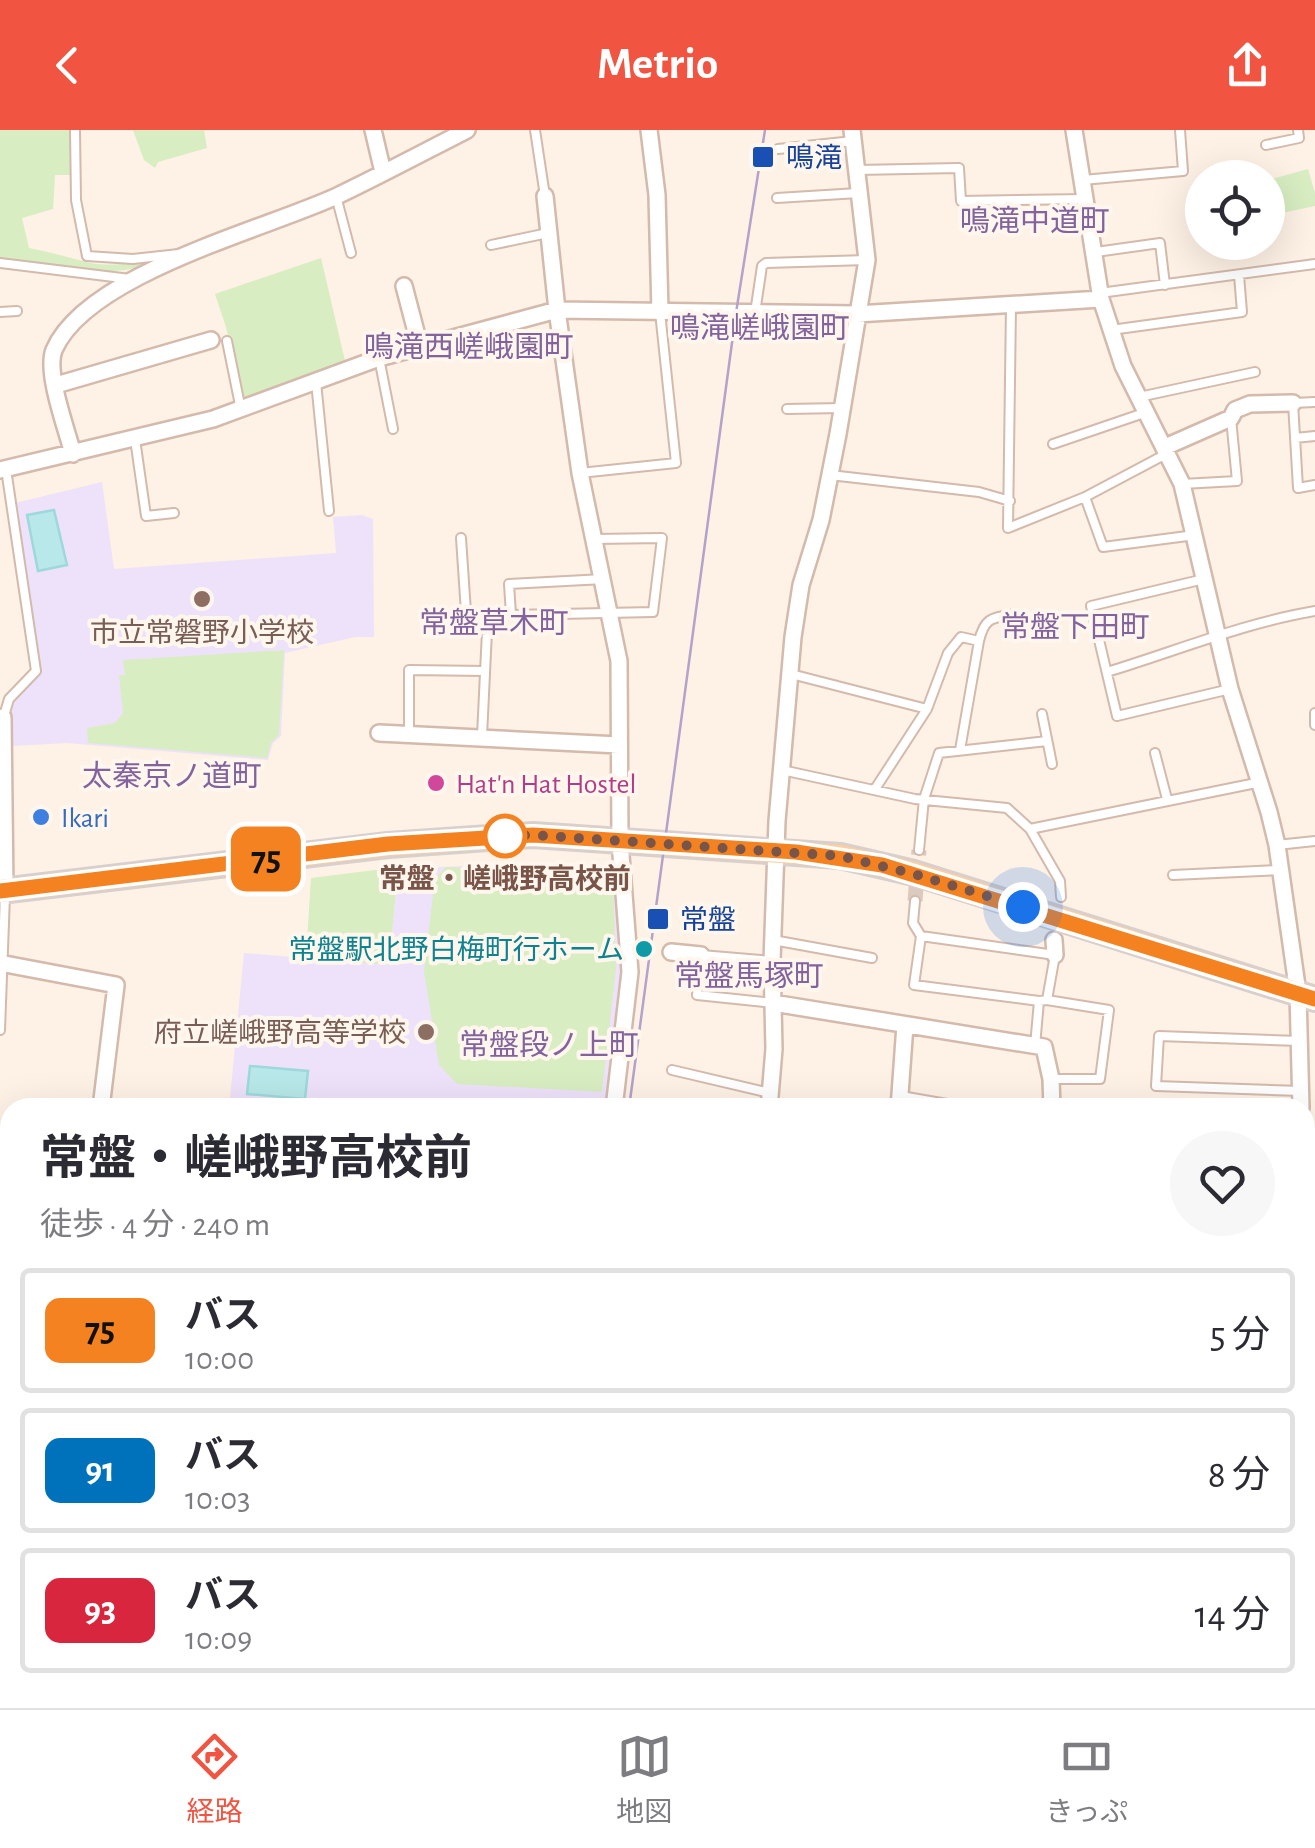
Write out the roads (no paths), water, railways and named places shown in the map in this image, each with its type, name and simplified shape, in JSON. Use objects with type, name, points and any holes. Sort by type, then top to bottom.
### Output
[{"type":"main road","points":[[2,891],[442,839],[533,835],[840,856],[914,874],[1306,996]]},
{"type":"street","points":[[373,130],[383,172]]},
{"type":"street","points":[[73,454],[52,358],[67,328],[93,304],[134,280],[336,196],[467,130]]},
{"type":"street","points":[[649,130],[657,195],[660,312]]},
{"type":"street","points":[[1074,130],[1100,296],[1123,366],[1182,484],[1230,689],[1277,845],[1306,996],[1300,1041],[1300,1098]]},
{"type":"street","points":[[770,1098],[772,940],[790,674],[801,584],[821,520],[867,260],[852,136]]},
{"type":"street","points":[[546,196],[556,310],[580,473],[619,661],[620,842],[630,972],[615,1098]]},
{"type":"street","points":[[404,286],[420,347]]},
{"type":"street","points":[[3,469],[240,410],[379,358],[556,310],[857,314],[1100,296]]},
{"type":"street","points":[[56,384],[218,340]]},
{"type":"street","points":[[1166,450],[1231,418],[1236,410],[1250,404],[1292,404]]},
{"type":"street","points":[[2,717],[2,891]]},
{"type":"street","points":[[379,733],[619,746]]},
{"type":"street","points":[[671,952],[701,955]]},
{"type":"street","points":[[4,964],[116,985],[102,1098]]},
{"type":"street","points":[[773,1003],[1044,1047],[1052,1098]]},
{"type":"street","points":[[899,1098],[905,1025]]},
{"type":"lane","points":[[74,130],[76,200],[87,256],[189,256]]},
{"type":"lane","points":[[535,130],[546,196]]},
{"type":"lane","points":[[1083,180],[1184,171],[1180,130]]},
{"type":"lane","points":[[1266,145],[1300,138],[1298,130]]},
{"type":"lane","points":[[778,149],[852,136]]},
{"type":"lane","points":[[857,170],[958,168],[961,200],[1086,199]]},
{"type":"lane","points":[[777,198],[860,192]]},
{"type":"lane","points":[[336,196],[351,253]]},
{"type":"lane","points":[[491,245],[548,234]]},
{"type":"lane","points":[[1096,252],[1160,243],[1165,285]]},
{"type":"lane","points":[[755,313],[762,266],[766,263],[867,260]]},
{"type":"lane","points":[[0,264],[134,280]]},
{"type":"lane","points":[[1100,296],[1315,264]]},
{"type":"lane","points":[[1111,330],[1242,312],[1238,275]]},
{"type":"lane","points":[[1011,305],[1008,528],[1085,497],[1166,450]]},
{"type":"lane","points":[[0,312],[17,312]]},
{"type":"lane","points":[[580,473],[676,463],[660,312]]},
{"type":"lane","points":[[218,340],[240,410]]},
{"type":"lane","points":[[379,358],[394,429]]},
{"type":"lane","points":[[1053,444],[1143,405],[1255,372]]},
{"type":"lane","points":[[316,382],[329,511]]},
{"type":"lane","points":[[1315,402],[1292,404],[1298,488],[1315,485]]},
{"type":"lane","points":[[787,409],[842,408]]},
{"type":"lane","points":[[1182,484],[1238,480],[1231,418]]},
{"type":"lane","points":[[1295,438],[1315,436]]},
{"type":"lane","points":[[135,438],[146,516],[174,512]]},
{"type":"lane","points":[[2,717],[9,699],[36,670],[3,469]]},
{"type":"lane","points":[[830,475],[979,492],[1010,501]]},
{"type":"lane","points":[[1085,497],[1104,547],[1195,536]]},
{"type":"lane","points":[[461,538],[467,627],[487,631],[482,736]]},
{"type":"lane","points":[[595,539],[662,538],[653,612],[511,615],[508,584],[604,579]]},
{"type":"lane","points":[[1205,579],[1090,606],[1117,716],[1230,689]]},
{"type":"lane","points":[[1108,672],[1219,638],[1252,623],[1315,611]]},
{"type":"lane","points":[[960,750],[982,626],[991,619],[1016,614]]},
{"type":"lane","points":[[874,790],[927,709],[948,654],[961,637],[979,641]]},
{"type":"lane","points":[[410,734],[410,670],[485,671]]},
{"type":"lane","points":[[790,674],[927,709]]},
{"type":"lane","points":[[1042,714],[1052,764]]},
{"type":"lane","points":[[1315,714],[1315,724]]},
{"type":"lane","points":[[920,850],[924,799],[939,753],[1047,741]]},
{"type":"lane","points":[[1155,753],[1167,799]]},
{"type":"lane","points":[[782,770],[924,799],[1007,808],[1030,829],[1060,881],[1061,897]]},
{"type":"lane","points":[[1030,829],[1261,782]]},
{"type":"lane","points":[[1277,845],[1315,841]]},
{"type":"lane","points":[[1173,876],[1280,870]]},
{"type":"lane","points":[[0,1030],[4,964],[2,891]]},
{"type":"lane","points":[[915,902],[913,923],[921,936],[914,985],[1109,1010],[1100,1079],[1052,1079]]},
{"type":"lane","points":[[921,936],[1054,947],[1036,1046]]},
{"type":"lane","points":[[772,940],[872,958]]},
{"type":"lane","points":[[772,961],[701,955],[696,995],[773,1003]]},
{"type":"lane","points":[[1289,1098],[1156,1086],[1158,1036],[1300,1041]]},
{"type":"lane","points":[[672,1070],[763,1098]]},
{"type":"water","points":[[54,510],[67,565],[38,571],[27,515]]},
{"type":"water","points":[[250,1066],[308,1071],[305,1098],[247,1094]]},
{"type":"tunnel","points":[[915,901],[919,850]]},
{"type":"tram line","points":[[630,1098],[736,313],[765,130]]},
{"type":"place","name":"鳴滝","points":[[763,157]]},
{"type":"place","name":"市立常磐野小学校","points":[[202,599]]},
{"type":"place","name":"Hat'n Hat Hostel","points":[[436,783]]},
{"type":"place","name":"Ikari","points":[[41,817]]},
{"type":"place","name":"常盤・嵯峨野高校前","points":[[505,836]]},
{"type":"place","name":"常盤","points":[[658,919]]},
{"type":"place","name":"常盤駅北野白梅町行ホーム","points":[[644,949]]},
{"type":"place","name":"府立嵯峨野高等学校","points":[[426,1032]]},
{"type":"district","name":"鳴滝中道町","points":[[1035,221]]},
{"type":"district","name":"鳴滝嵯峨園町","points":[[760,328]]},
{"type":"district","name":"鳴滝西嵯峨園町","points":[[469,347]]},
{"type":"district","name":"常盤草木町","points":[[494,623]]},
{"type":"district","name":"常盤下田町","points":[[1075,627]]},
{"type":"district","name":"太秦京ノ道町","points":[[172,776]]},
{"type":"district","name":"常盤馬塚町","points":[[749,976]]},
{"type":"district","name":"常盤段ノ上町","points":[[549,1045]]}]
